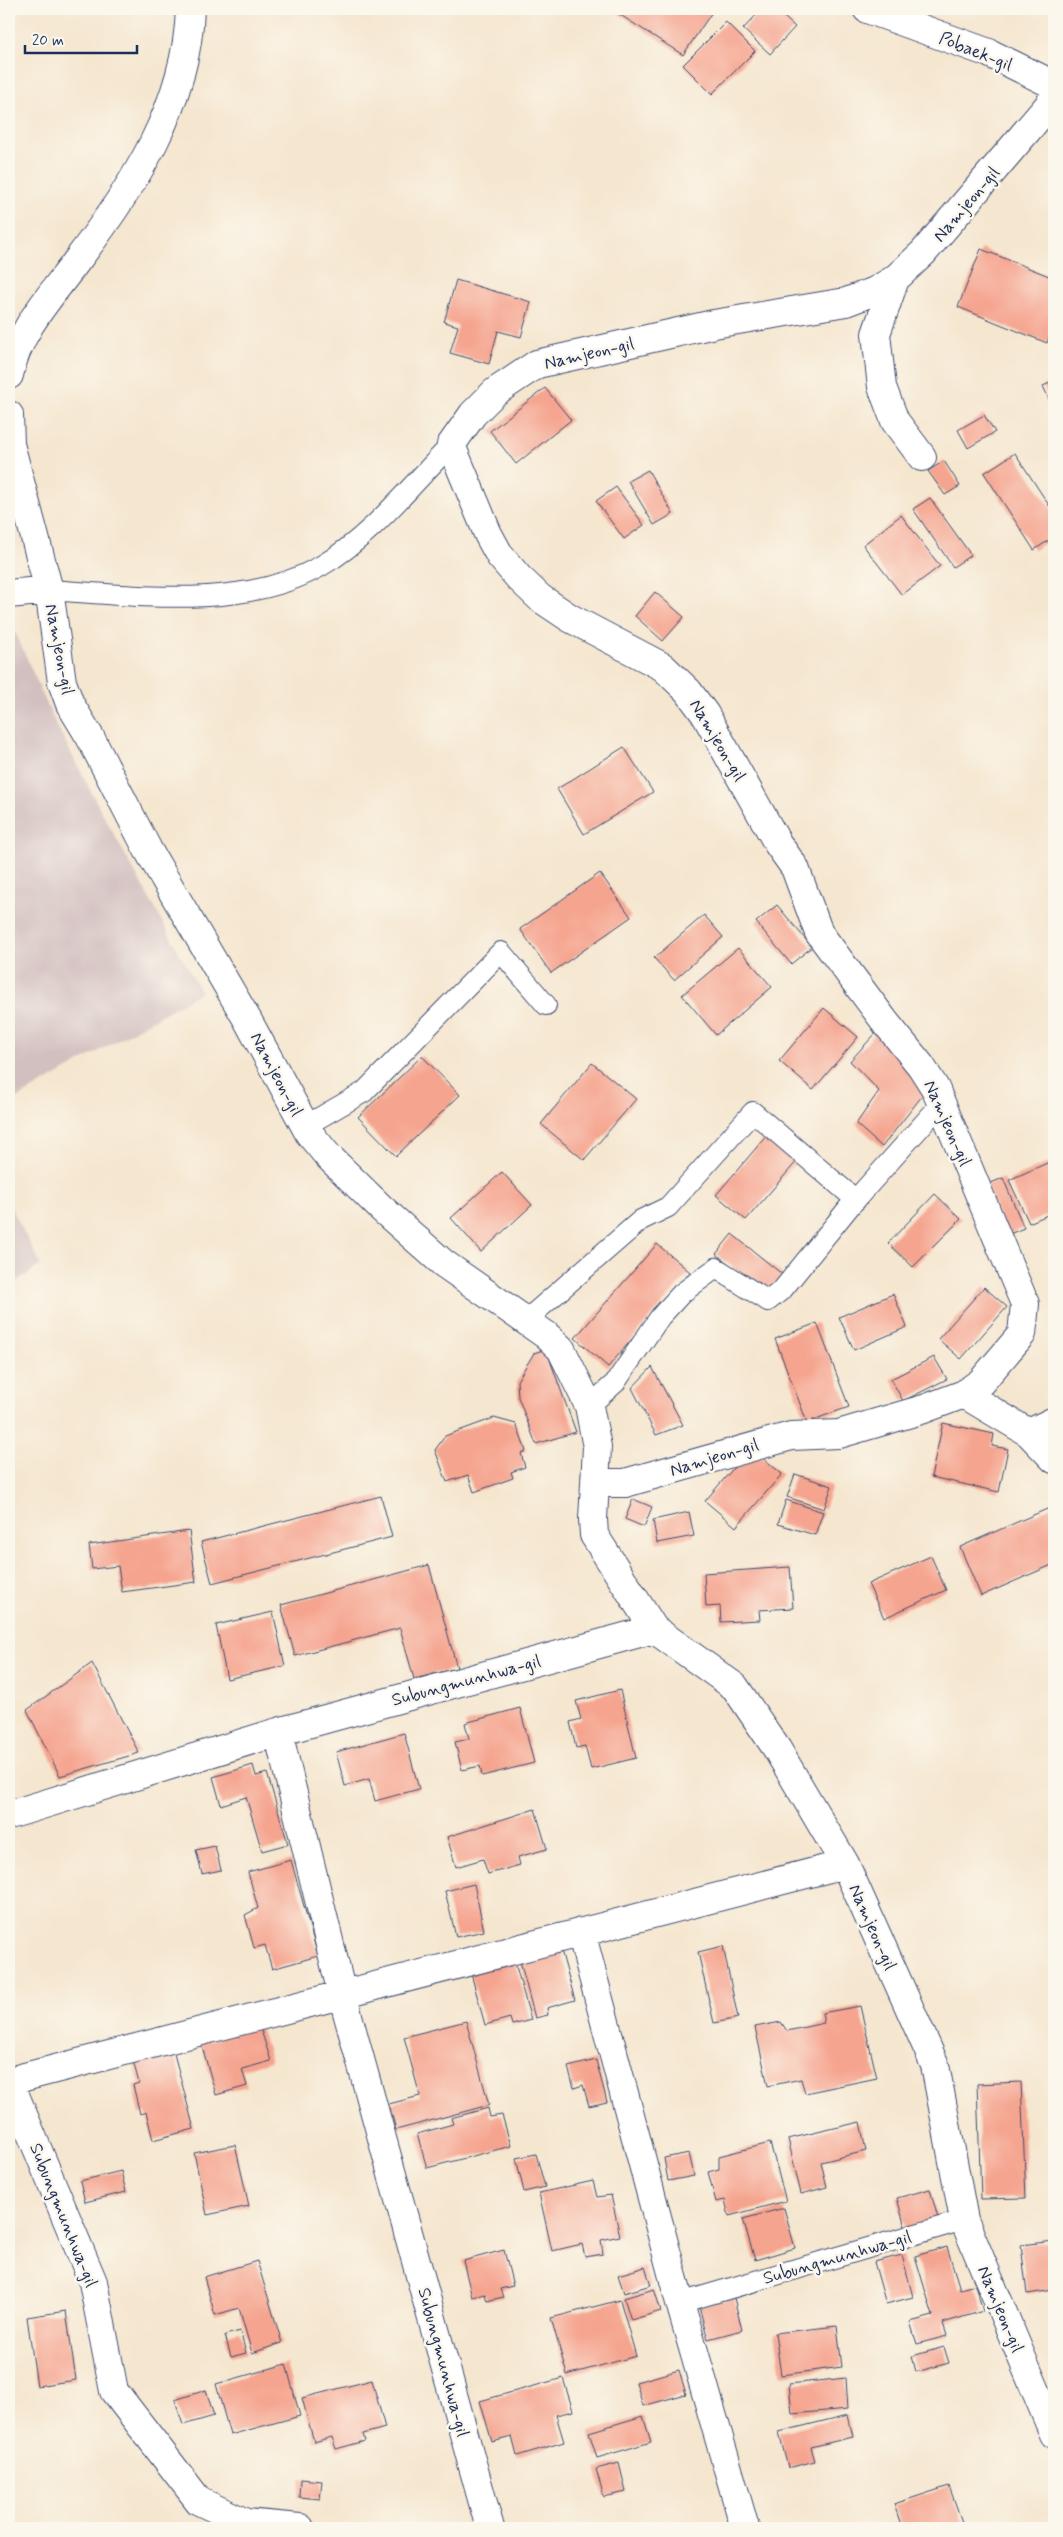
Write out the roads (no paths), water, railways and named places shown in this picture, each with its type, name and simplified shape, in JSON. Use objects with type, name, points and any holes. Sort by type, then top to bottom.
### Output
[{"type":"street","points":[[9,375],[13,354],[29,324],[100,230],[148,154],[176,94],[184,67],[190,36],[190,9]]},
{"type":"street","name":"Pobaek-gil","points":[[867,9],[988,53],[1054,85]]},
{"type":"street","name":"Namjeon-gil","points":[[596,1482],[625,1484],[792,1436],[839,1434],[924,1409],[964,1394],[981,1382],[1022,1334],[1025,1304],[941,1104],[922,1066],[886,1024],[819,933],[795,868],[778,844],[705,714],[688,691],[662,667],[570,618],[540,598],[519,578],[500,556],[488,534],[451,446],[473,414],[495,392],[537,364],[714,324],[846,302],[875,291],[895,279],[924,254],[1054,99]]},
{"type":"street","points":[[895,279],[876,334],[882,387],[895,421],[922,457]]},
{"type":"street","name":"Namjeon-gil","points":[[9,414],[10,444],[49,590],[56,650],[62,682],[70,704],[90,737],[148,850],[248,1019],[305,1126],[334,1162],[442,1263],[546,1335],[561,1349],[588,1406],[597,1447],[593,1519],[594,1535],[654,1629],[735,1687],[777,1749],[845,1864],[935,2065],[964,2220],[1054,2434]]},
{"type":"street","points":[[9,594],[49,590]]},
{"type":"street","points":[[964,1394],[1029,1433],[1054,1460]]},
{"type":"street","points":[[1029,1433],[1054,1421]]},
{"type":"street","name":"Subungmunhwa-gil","points":[[9,1815],[278,1732],[654,1629]]},
{"type":"street","name":"Subungmunhwa-gil","points":[[278,1732],[342,1994],[490,2528]]},
{"type":"street","name":"Subungmunhwa-gil","points":[[300,2528],[246,2522],[199,2500],[114,2391],[93,2282],[9,2081],[845,1864]]},
{"type":"street","points":[[581,1932],[680,2303],[745,2528]]},
{"type":"lane","points":[[49,590],[149,597],[196,597],[269,586],[320,567],[346,548],[451,446]]},
{"type":"lane","points":[[305,1126],[364,1092],[501,952],[546,1005]]},
{"type":"lane","points":[[588,1406],[615,1383],[660,1318],[682,1293],[716,1268],[768,1301],[783,1289],[856,1200],[941,1104]]},
{"type":"lane","points":[[525,1321],[641,1220],[668,1207],[753,1112],[856,1200]]},
{"type":"lane","name":"Subungmunhwa-gil","points":[[680,2303],[964,2220]]}]
